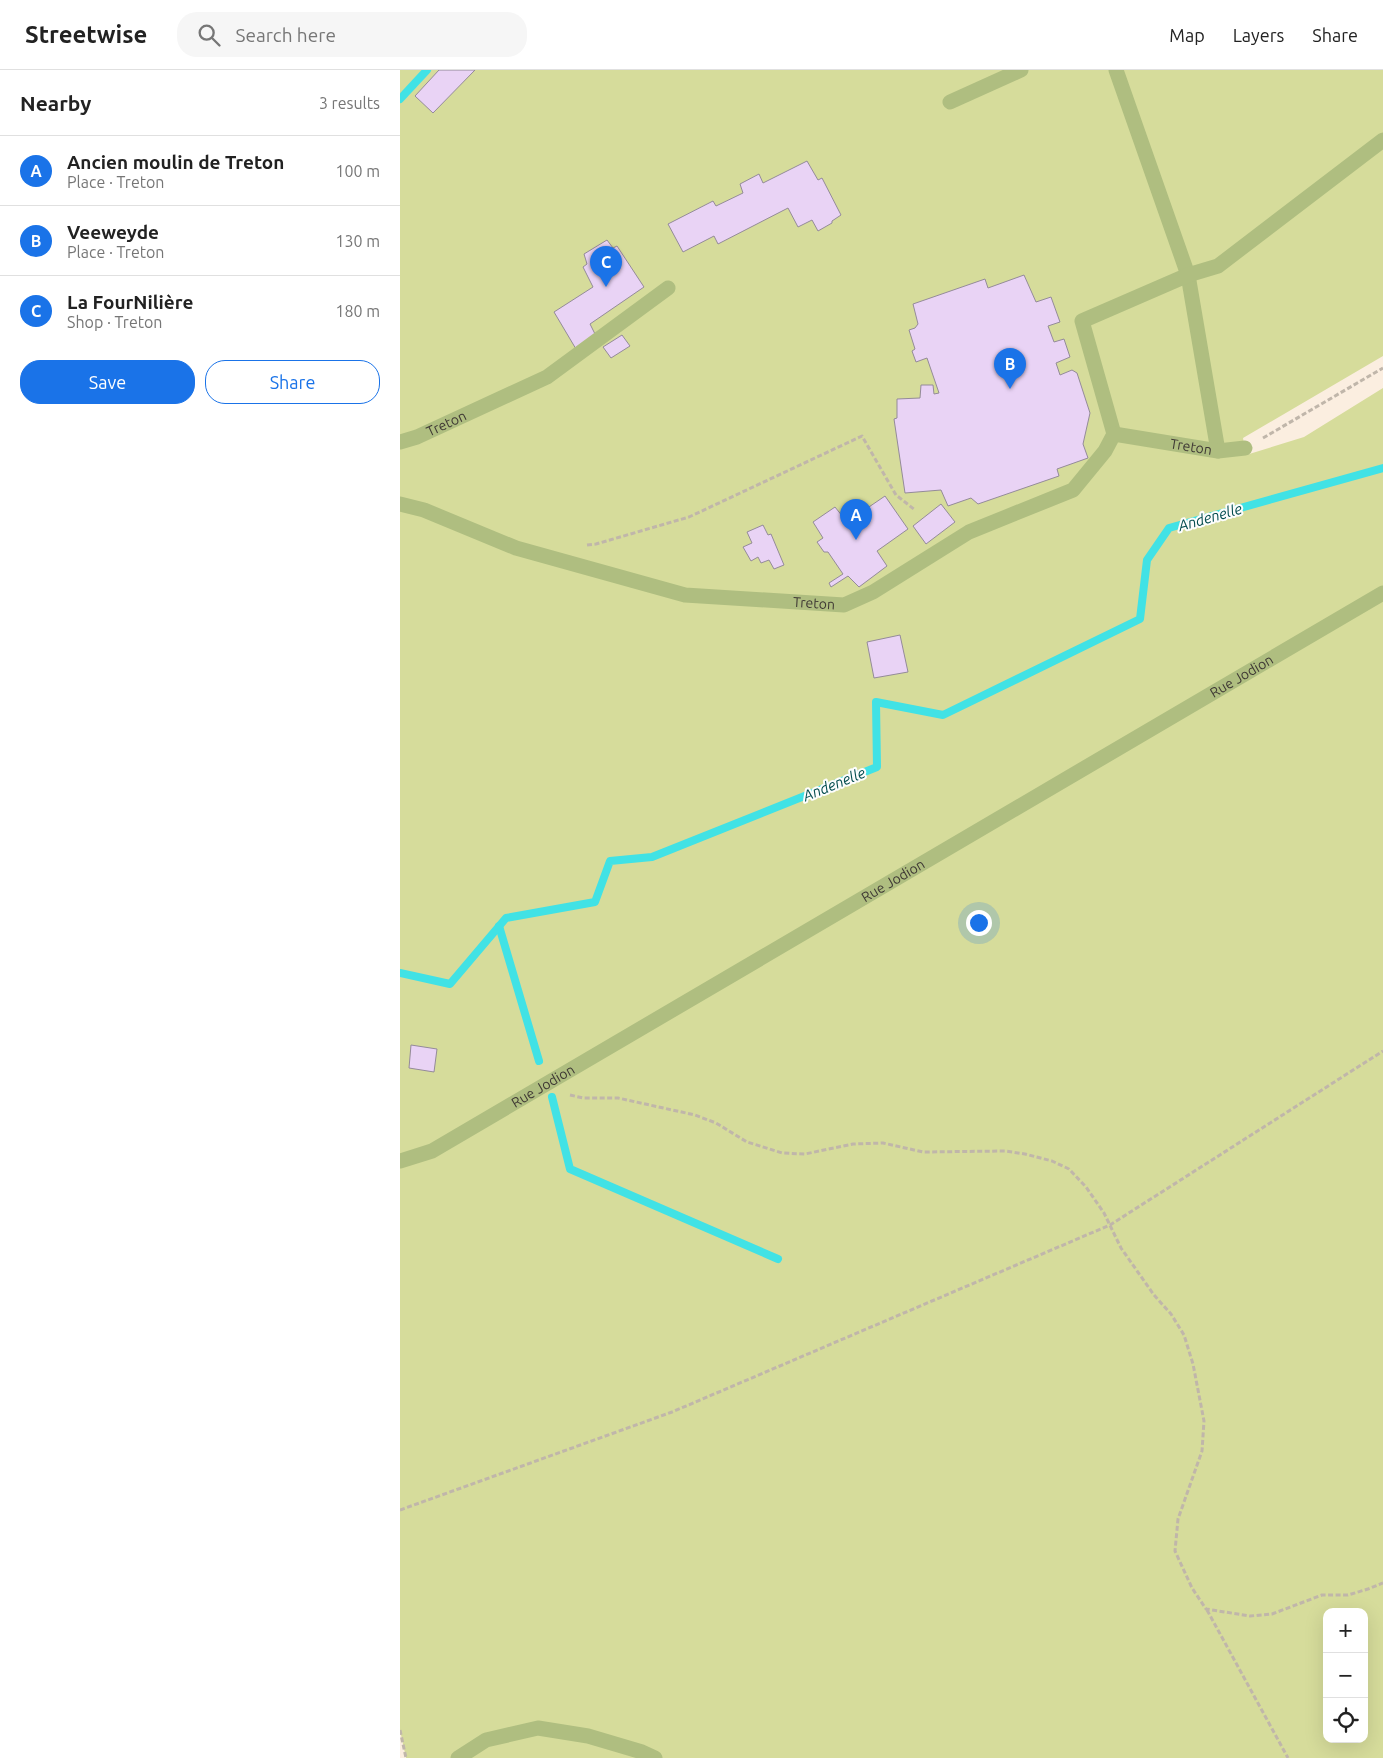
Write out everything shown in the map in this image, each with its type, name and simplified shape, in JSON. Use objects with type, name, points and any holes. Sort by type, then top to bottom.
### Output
[{"type":"street","points":[[950,102],[1021,70]]},
{"type":"street","points":[[1116,70],[1188,275],[1218,451]]},
{"type":"street","points":[[1114,434],[1082,321],[1188,275],[1218,266],[1383,140]]},
{"type":"street","name":"Treton","points":[[400,442],[417,437],[547,377],[668,288]]},
{"type":"street","name":"Treton","points":[[400,504],[424,510],[516,548],[685,595],[844,605],[873,592],[968,532],[1073,490],[1105,451],[1114,434],[1218,451],[1245,448]]},
{"type":"street","name":"Rue Jodion","points":[[400,1162],[432,1151],[1383,593]]},
{"type":"street","points":[[458,1758],[486,1740],[538,1728],[588,1736],[642,1752],[655,1758]]},
{"type":"path","points":[[1245,448],[1383,368]]},
{"type":"path","points":[[578,545],[596,544],[689,517],[862,436],[896,495],[915,510]]},
{"type":"path","points":[[400,1510],[672,1412],[1110,1225],[1383,1051]]},
{"type":"path","points":[[553,1080],[571,1096],[618,1098],[695,1115],[716,1122],[747,1142],[782,1153],[806,1154],[853,1144],[883,1143],[923,1152],[1005,1150],[1052,1161],[1069,1170],[1086,1187],[1104,1213],[1126,1256],[1184,1335],[1193,1364],[1204,1421],[1202,1451],[1189,1482],[1178,1519],[1175,1551],[1192,1588],[1206,1609],[1288,1758]]},
{"type":"path","points":[[1206,1609],[1250,1616],[1272,1614],[1322,1595],[1348,1594],[1368,1590],[1383,1583]]},
{"type":"path","points":[[400,1730],[406,1758]]},
{"type":"green space","points":[[400,70],[1383,70],[1383,356],[1243,438],[1246,455],[1304,437],[1383,388],[1383,1758],[406,1758],[400,1730]]},
{"type":"building","points":[[439,70],[475,70],[433,113],[415,96]]},
{"type":"building","points":[[807,161],[818,180],[822,178],[841,215],[832,223],[818,231],[812,220],[798,227],[788,208],[718,244],[714,236],[683,252],[668,224],[713,201],[716,206],[743,193],[740,184],[759,174],[763,183]]},
{"type":"building","points":[[607,240],[613,248],[617,246],[644,287],[590,324],[596,336],[576,349],[554,312],[593,287],[583,267],[587,264],[584,254]]},
{"type":"building","points":[[1024,275],[1036,302],[1051,297],[1060,322],[1048,326],[1054,342],[1064,339],[1070,357],[1056,363],[1060,375],[1072,370],[1077,373],[1090,413],[1083,444],[1088,458],[1057,469],[1059,476],[978,504],[971,498],[948,506],[941,490],[905,493],[894,419],[897,418],[897,399],[920,398],[921,385],[933,385],[934,394],[939,393],[927,358],[916,362],[912,351],[915,349],[909,330],[915,328],[918,324],[913,304],[985,279],[988,288]]},
{"type":"building","points":[[622,335],[630,346],[611,358],[603,347]]},
{"type":"building","points":[[885,496],[908,529],[877,551],[887,566],[859,587],[848,576],[831,587],[829,583],[843,574],[828,552],[824,552],[817,542],[823,538],[813,522],[835,507],[847,522]]},
{"type":"building","points":[[941,504],[955,522],[926,544],[913,526]]},
{"type":"building","points":[[763,525],[768,535],[771,534],[784,565],[774,569],[769,560],[761,563],[758,557],[751,561],[743,547],[752,543],[747,532]]},
{"type":"building","points":[[900,635],[908,672],[874,678],[867,642]]},
{"type":"building","points":[[411,1045],[437,1049],[434,1072],[409,1068]]},
{"type":"waterway","points":[[400,99],[427,70]]},
{"type":"waterway","name":"Andenelle","points":[[400,973],[450,984],[506,918],[595,902],[610,861],[652,857],[877,767],[876,702],[943,715],[1140,619],[1147,560],[1169,528],[1383,468]]},
{"type":"waterway","points":[[499,926],[539,1061]]},
{"type":"waterway","points":[[552,1097],[570,1169],[778,1259]]},
{"type":"place","name":"La FourNilière","points":[[606,287]]},
{"type":"place","name":"Veeweyde","points":[[1010,389]]},
{"type":"place","name":"Ancien moulin de Treton","points":[[856,540]]}]
